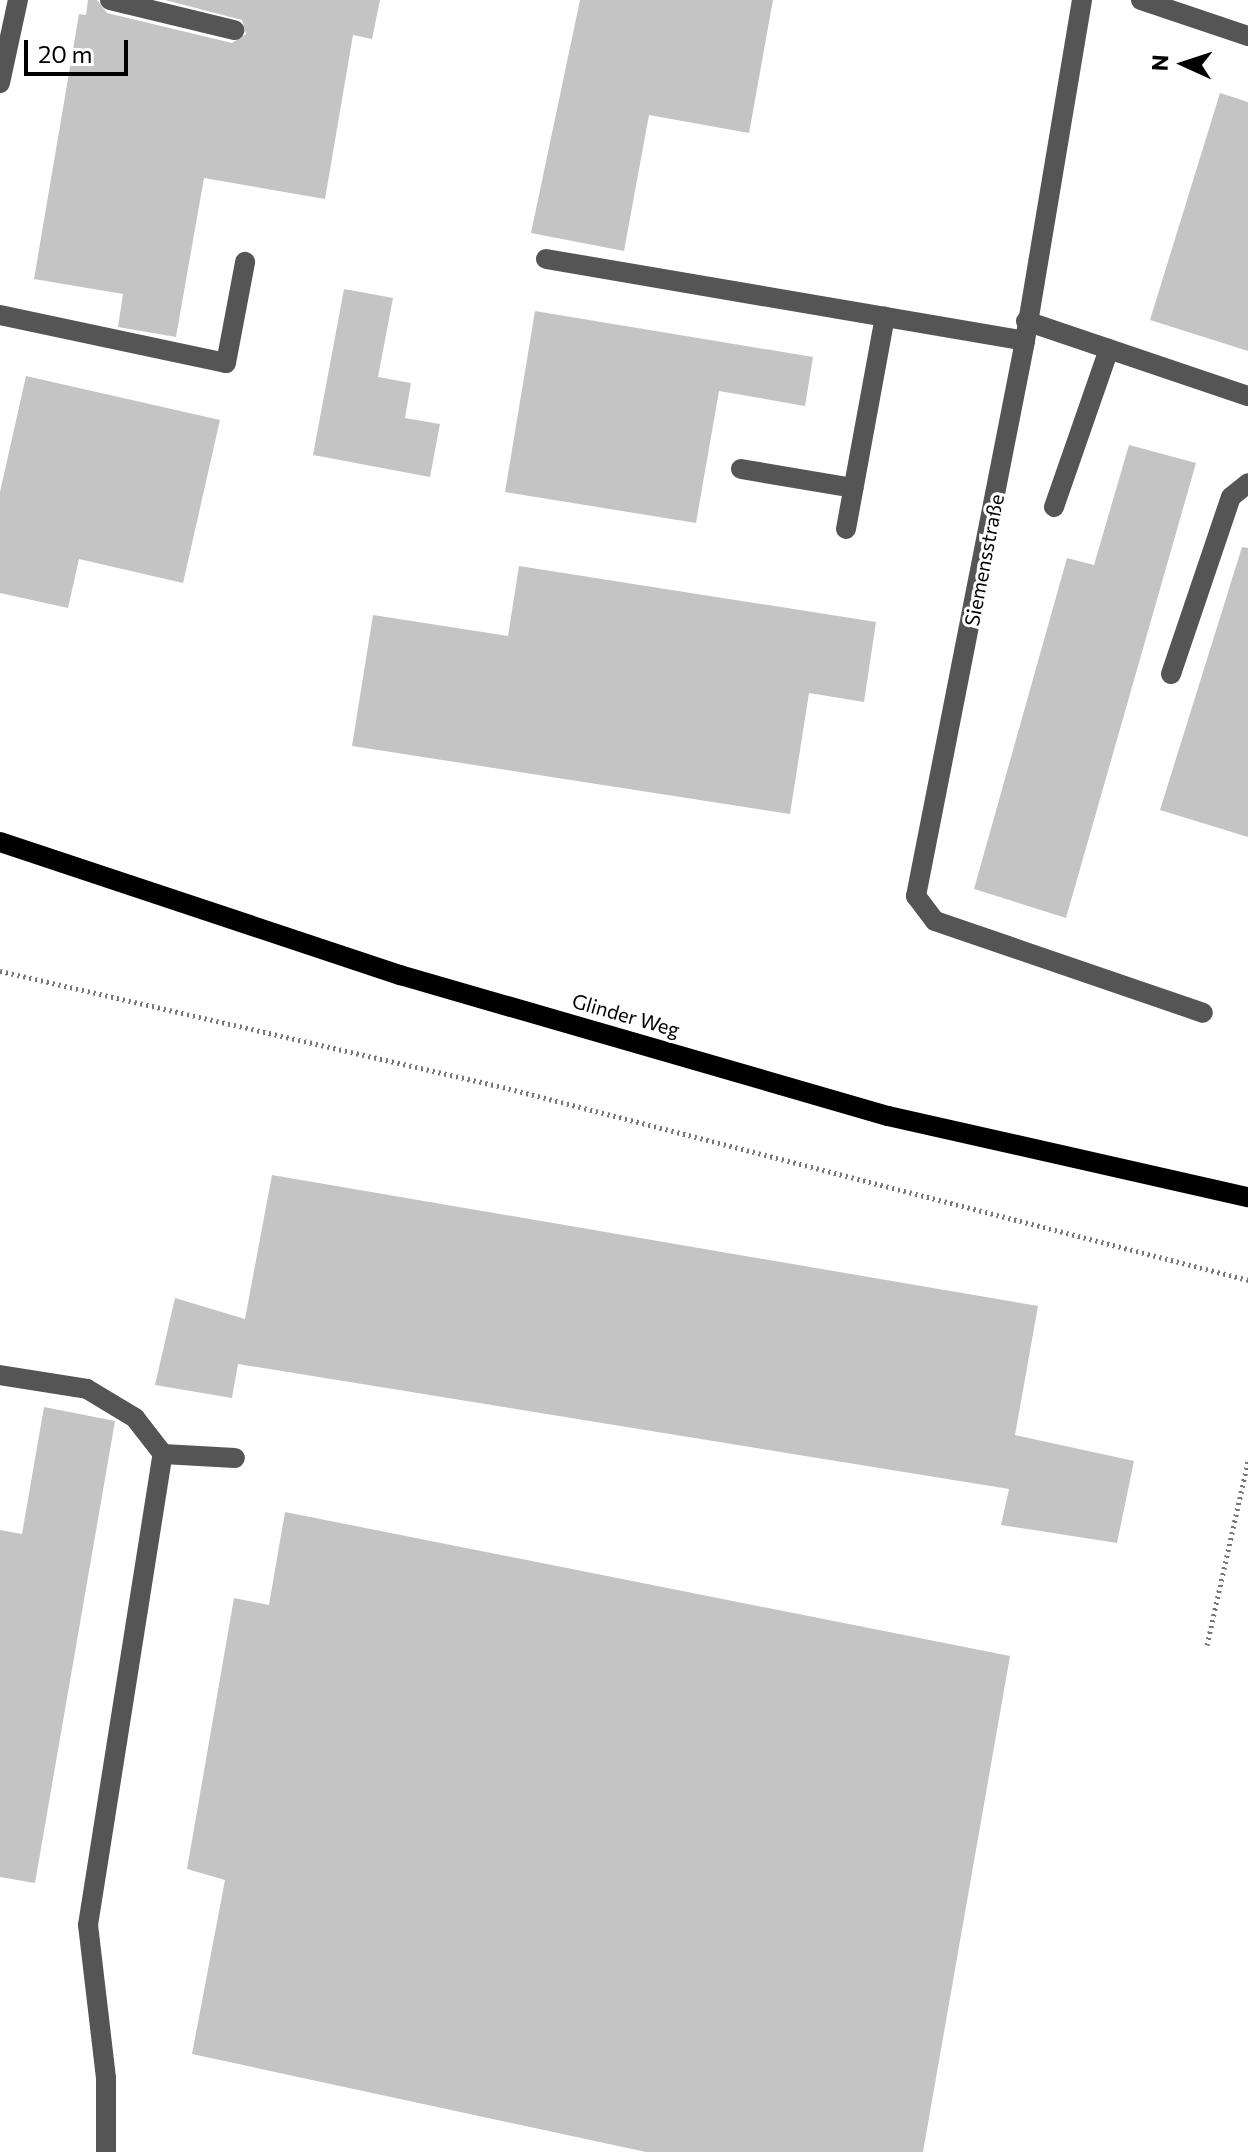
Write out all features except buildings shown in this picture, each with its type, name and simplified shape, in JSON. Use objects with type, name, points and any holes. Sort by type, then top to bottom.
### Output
[{"type":"main road","name":"Glinder Weg","points":[[0,842],[44,860],[400,975],[888,1116],[1248,1197]]},
{"type":"main road","points":[[0,857],[44,860]]},
{"type":"street","points":[[0,83],[18,0]]},
{"type":"street","points":[[110,0],[234,30]]},
{"type":"street","name":"Siemensstraße","points":[[1082,0],[940,798],[916,896],[935,921],[1203,1013]]},
{"type":"street","points":[[1141,0],[1248,36]]},
{"type":"street","points":[[546,259],[885,317],[1025,331],[1109,349],[1248,396]]},
{"type":"street","points":[[0,315],[226,363],[245,262]]},
{"type":"street","points":[[846,529],[885,317]]},
{"type":"street","points":[[1054,507],[1109,349]]},
{"type":"street","points":[[741,469],[853,488]]},
{"type":"street","points":[[1171,674],[1231,497],[1248,483]]},
{"type":"street","points":[[0,1375],[87,1389],[135,1418],[163,1454],[88,1925],[106,2078],[106,2152]]},
{"type":"street","points":[[163,1454],[235,1458]]},
{"type":"path","points":[[0,971],[503,1087],[1248,1280]]},
{"type":"path","points":[[1207,1645],[1248,1461]]}]
